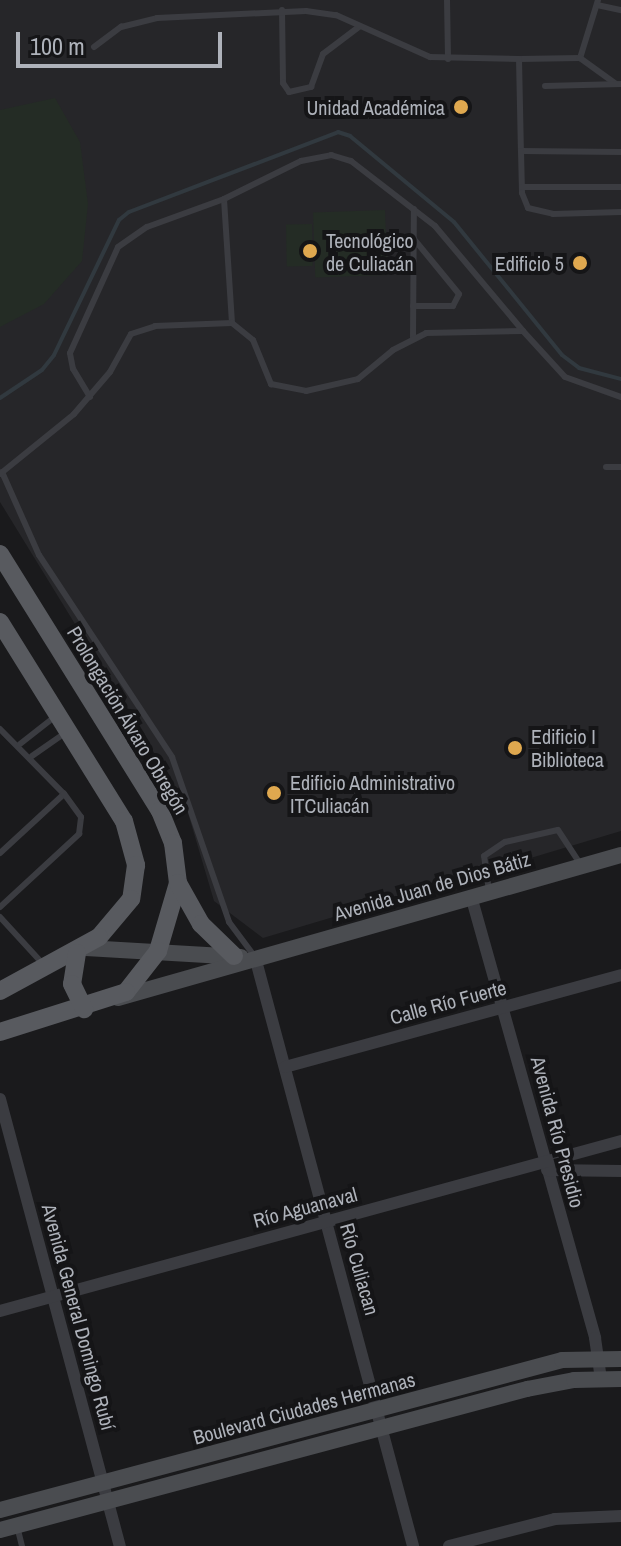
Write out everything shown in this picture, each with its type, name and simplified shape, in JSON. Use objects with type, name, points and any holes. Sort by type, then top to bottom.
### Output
[{"type":"main road","name":"Prolongación Álvaro Obregón","points":[[0,554],[160,811],[173,843],[178,883],[158,951],[137,981],[116,999]]},
{"type":"main road","points":[[0,622],[124,821],[136,865],[127,906],[81,950],[0,991]]},
{"type":"main road","name":"Avenida Juan de Dios Bátiz","points":[[116,999],[621,855]]},
{"type":"main road","points":[[178,883],[201,924],[234,956]]},
{"type":"main road","name":"Avenida Juan de Dios Bátiz","points":[[81,950],[255,957]]},
{"type":"main road","points":[[81,950],[72,984],[84,1009]]},
{"type":"main road","points":[[0,1032],[116,999]]},
{"type":"main road","name":"Boulevard Ciudades Hermanas","points":[[0,1510],[562,1360],[621,1359]]},
{"type":"main road","name":"Boulevard Ciudades Hermanas","points":[[8,1528],[527,1389],[621,1379]]},
{"type":"street","name":"Avenida Río Presidio","points":[[471,896],[600,1358],[601,1379]]},
{"type":"street","name":"Río Culiacan","points":[[255,957],[379,1409],[381,1429],[413,1546]]},
{"type":"street","name":"Calle Río Fuerte","points":[[285,1067],[621,975]]},
{"type":"street","name":"Avenida General Domingo Rubí","points":[[0,1099],[120,1546]]},
{"type":"street","name":"Río Aguanaval","points":[[0,1311],[546,1166],[621,1141]]},
{"type":"street","points":[[546,1166],[621,1171]]},
{"type":"street","points":[[449,1546],[567,1516],[621,1516]]},
{"type":"lane","points":[[447,0],[448,59]]},
{"type":"lane","points":[[580,58],[597,3],[621,10]]},
{"type":"lane","points":[[282,10],[283,83],[289,92],[311,87],[323,54],[360,26]]},
{"type":"lane","points":[[94,47],[137,22],[282,10],[321,12],[360,26],[411,52],[448,59],[580,58],[619,84]]},
{"type":"lane","points":[[519,59],[524,201],[537,212],[621,212]]},
{"type":"lane","points":[[545,86],[619,84]]},
{"type":"lane","points":[[521,151],[621,152]]},
{"type":"lane","points":[[90,397],[73,369],[70,353],[118,247],[147,227],[224,199],[301,161],[331,155],[351,161],[414,208],[565,377],[621,397]]},
{"type":"lane","points":[[522,187],[621,187]]},
{"type":"lane","points":[[224,199],[232,323]]},
{"type":"lane","points":[[413,337],[414,208]]},
{"type":"lane","points":[[413,306],[453,306],[459,294],[414,239]]},
{"type":"lane","points":[[255,957],[229,922],[172,757],[39,555],[1,473],[45,441],[90,397],[131,334],[155,326],[232,323],[253,340],[271,384],[296,391],[327,390],[358,379],[413,337],[523,331]]},
{"type":"lane","points":[[606,467],[621,467]]},
{"type":"lane","points":[[20,744],[62,723]]},
{"type":"lane","points":[[32,756],[62,723]]},
{"type":"lane","points":[[0,729],[32,756],[81,817],[79,834],[0,907]]},
{"type":"lane","points":[[0,853],[64,794]]},
{"type":"lane","points":[[489,891],[484,856],[505,842],[558,830],[581,865]]},
{"type":"lane","points":[[0,917],[46,967]]},
{"type":"lane","points":[[8,1528],[22,1546]]},
{"type":"shaded area","name":"Tecnológico de Culiacán","points":[[0,0],[621,0],[621,831],[263,938],[214,901],[185,803],[0,502]]},
{"type":"shaded area","points":[[55,98],[80,142],[88,204],[82,261],[44,304],[0,327],[0,110]]},
{"type":"shaded area","points":[[385,210],[387,275],[315,277],[313,213]]},
{"type":"shaded area","points":[[286,224],[312,224],[313,266],[287,266]]},
{"type":"waterway","points":[[0,398],[42,370],[54,355],[119,220],[129,212],[338,132],[350,136],[454,222],[562,355],[579,368],[621,379]]},
{"type":"place","name":"Unidad Académica","points":[[461,107]]},
{"type":"place","name":"Tecnológico de Culiacán","points":[[310,251]]},
{"type":"place","name":"Edificio 5","points":[[580,263]]},
{"type":"place","name":"Edificio I Biblioteca","points":[[515,748]]},
{"type":"place","name":"Edificio Administrativo ITCuliacán","points":[[274,793]]}]
